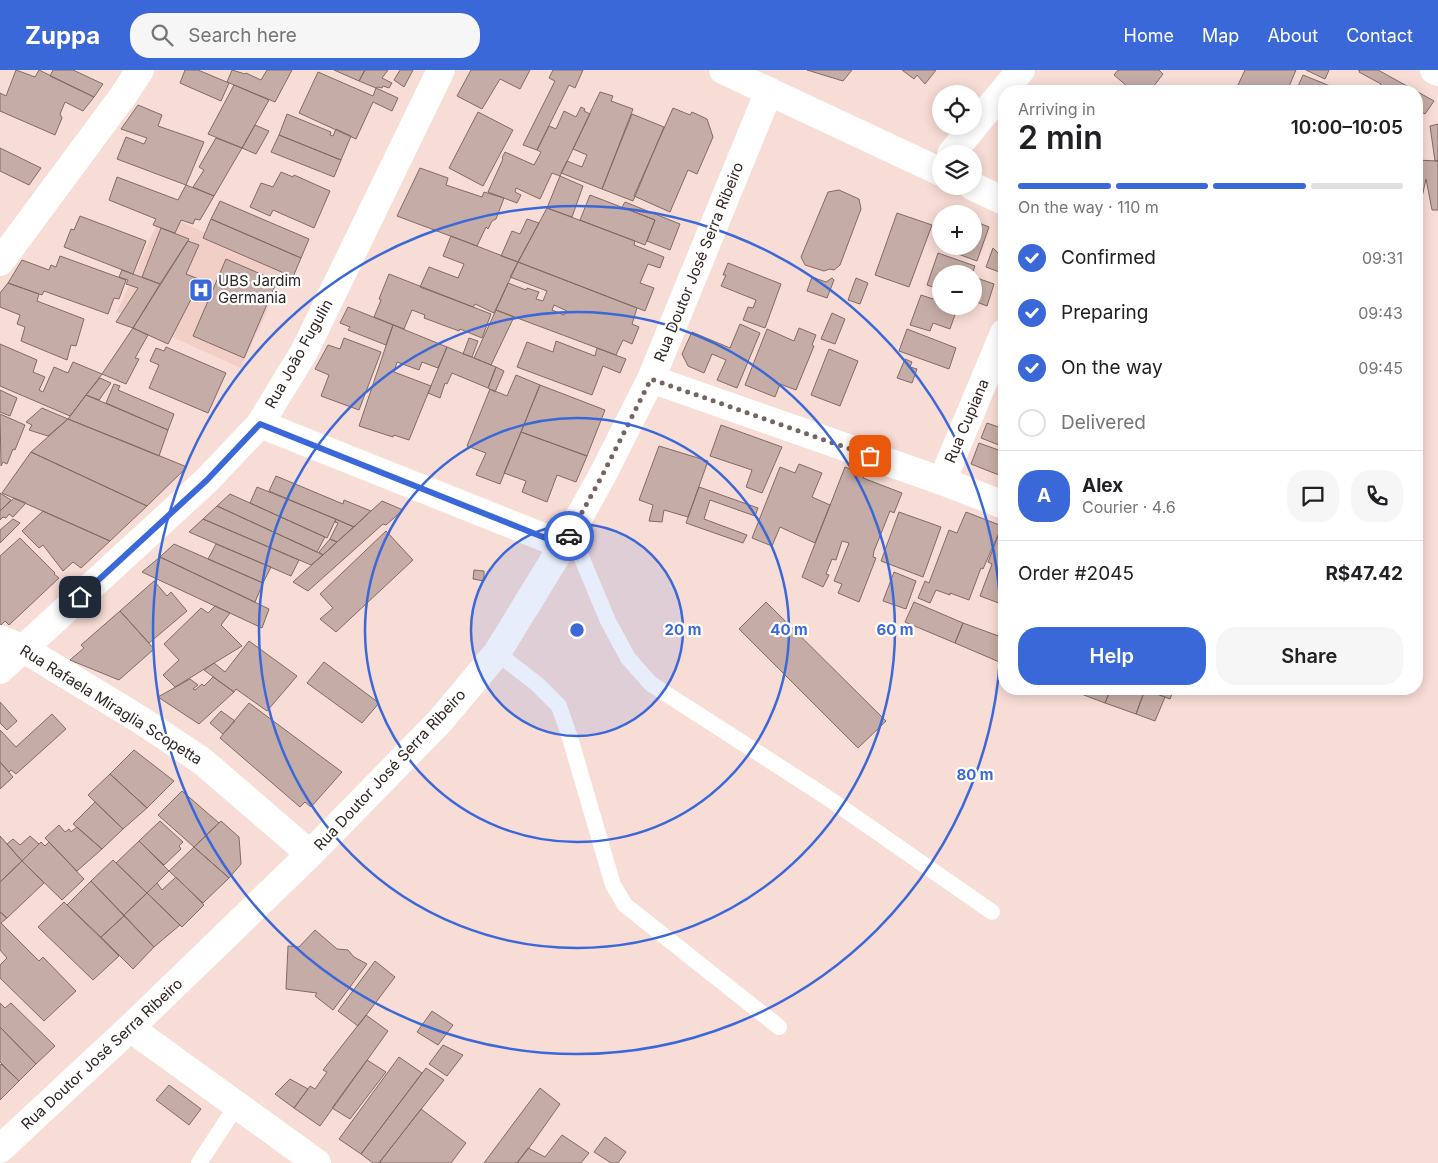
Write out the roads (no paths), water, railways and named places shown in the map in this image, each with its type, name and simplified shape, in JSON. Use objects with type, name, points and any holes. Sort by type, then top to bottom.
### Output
[{"type":"street","points":[[0,262],[118,104],[140,70]]},
{"type":"street","name":"Rua João Fugulin","points":[[0,670],[12,644],[207,480],[260,424],[304,352],[441,70]]},
{"type":"street","points":[[724,70],[932,161]]},
{"type":"street","points":[[1008,85],[1021,70]]},
{"type":"street","points":[[1434,70],[1438,72]]},
{"type":"street","name":"Rua Doutor José Serra Ribeiro","points":[[0,1149],[130,1028],[310,854],[440,722],[497,653],[566,541],[602,476],[651,379],[769,91]]},
{"type":"street","points":[[982,116],[998,97]]},
{"type":"street","points":[[958,145],[967,135]]},
{"type":"street","points":[[982,191],[998,198]]},
{"type":"street","name":"Rua Cupiana","points":[[942,481],[998,347]]},
{"type":"street","points":[[651,379],[942,481],[998,503]]},
{"type":"street","points":[[260,424],[566,541]]},
{"type":"street","name":"Rua Rafaela Miraglia Scopetta","points":[[12,644],[138,718],[202,761],[310,854]]},
{"type":"street","points":[[130,1028],[317,1163]]},
{"type":"lane","points":[[566,541],[580,554],[608,620],[628,658],[651,684],[828,798],[992,912]]},
{"type":"lane","points":[[497,653],[538,684],[558,706],[570,738],[613,885],[625,905],[778,1027]]},
{"type":"lane","points":[[199,1163],[237,1105]]},
{"type":"place","name":"UBS Jardim Germania","points":[[201,290]]}]
